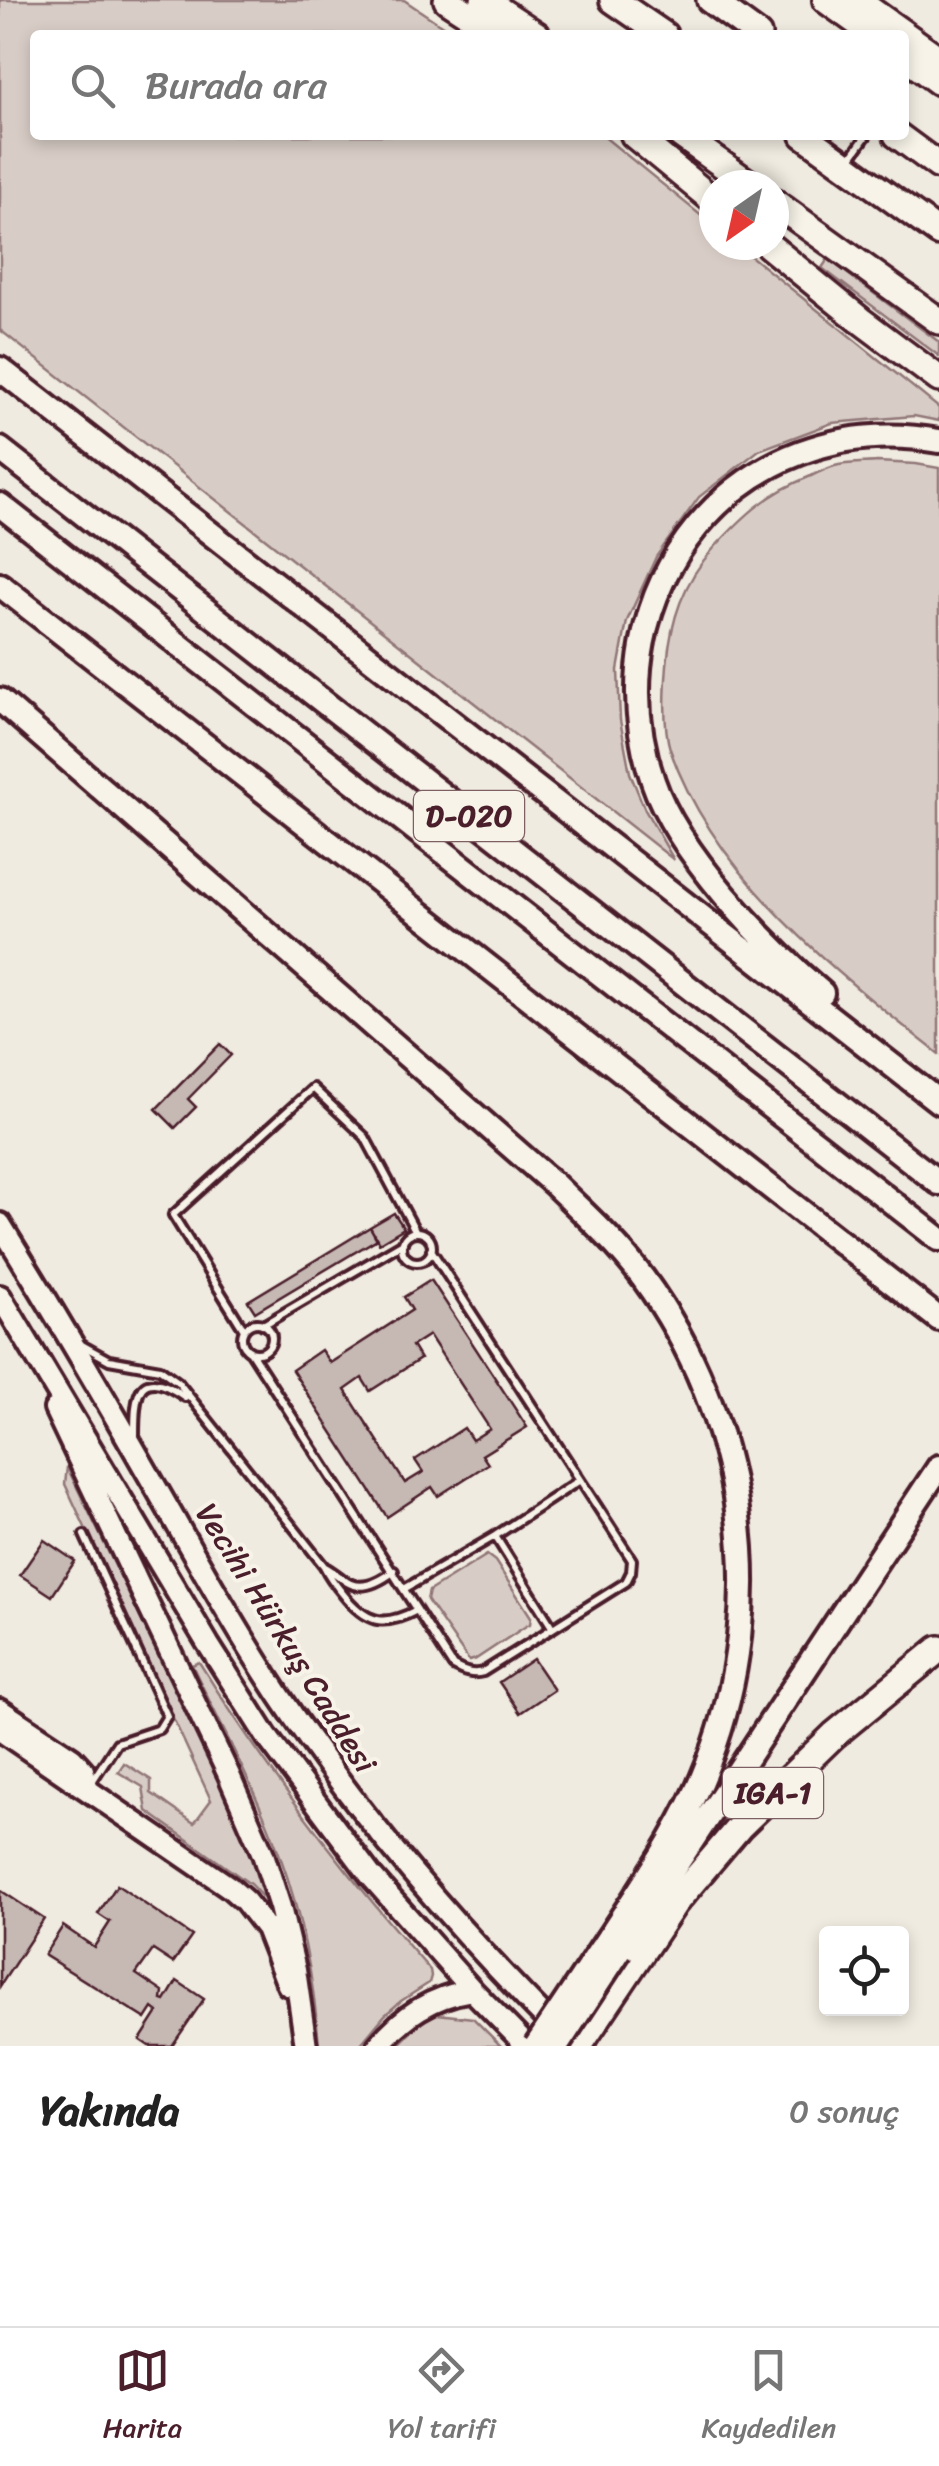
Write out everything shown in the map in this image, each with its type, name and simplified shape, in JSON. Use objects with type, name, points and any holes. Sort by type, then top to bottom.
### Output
[{"type":"highway","points":[[447,0],[480,6],[527,30]]},
{"type":"highway","points":[[613,0],[657,30]]},
{"type":"highway","points":[[826,0],[868,30]]},
{"type":"highway","points":[[856,0],[898,30]]},
{"type":"highway","points":[[713,2],[751,30]]},
{"type":"highway","points":[[480,6],[497,30]]},
{"type":"highway","points":[[909,38],[939,59]]},
{"type":"highway","points":[[909,60],[939,82]]},
{"type":"highway","points":[[640,140],[699,189]]},
{"type":"highway","points":[[688,140],[729,170]]},
{"type":"highway","points":[[811,140],[939,233]]},
{"type":"highway","points":[[904,140],[939,166]]},
{"type":"highway","points":[[789,213],[939,321]]},
{"type":"highway","points":[[786,260],[939,379]]},
{"type":"highway","points":[[0,369],[939,1102]]},
{"type":"highway","points":[[939,442],[888,436],[832,442],[779,462],[732,492],[688,538],[666,572],[641,641],[637,690],[639,727],[655,786],[671,819],[726,896],[819,990],[939,1085]]},
{"type":"highway","name":"D-020","points":[[0,449],[939,1183]]},
{"type":"highway","name":"D-020","points":[[0,505],[939,1239]]},
{"type":"highway","points":[[0,585],[939,1319]]},
{"type":"highway","points":[[0,700],[598,1226],[642,1276],[668,1314],[706,1391],[722,1434],[733,1485],[743,1575],[737,1653],[724,1718],[699,1786],[660,1857],[620,1950],[536,2046]]},
{"type":"highway","points":[[557,2046],[939,1467]]},
{"type":"highway","name":"IGA-1","points":[[576,2046],[620,1950],[674,1904],[759,1806],[834,1735],[939,1649]]},
{"type":"main road","name":"Vecihi Hürkuş Caddesi","points":[[0,1224],[279,1695],[363,1814],[462,1932],[576,2046]]},
{"type":"main road","name":"Vecihi Hürkuş Caddesi","points":[[0,1296],[267,1736],[371,1876],[527,2046]]},
{"type":"main road","points":[[38,1360],[60,1422],[257,1838],[280,1906],[295,1970],[306,2046]]},
{"type":"main road","points":[[0,1710],[72,1758],[82,1770],[88,1788]]},
{"type":"main road","points":[[0,1730],[245,1900],[266,1928],[286,1982],[301,2009]]},
{"type":"main road","points":[[378,2046],[418,2008],[472,1990]]},
{"type":"lane","points":[[846,165],[864,140]]},
{"type":"lane","points":[[244,1330],[173,1214],[312,1088],[365,1137],[416,1232],[429,1238],[431,1250],[632,1560],[632,1572],[626,1582],[483,1672],[463,1672],[453,1666],[242,1339],[244,1330],[252,1324],[264,1324],[403,1243]]},
{"type":"lane","points":[[416,1232],[407,1236],[403,1253],[414,1262],[424,1260],[431,1250]]},
{"type":"lane","points":[[250,1350],[264,1350],[271,1343],[271,1334],[264,1324]]},
{"type":"lane","points":[[68,1336],[109,1360],[160,1368],[178,1382],[360,1614],[386,1621],[417,1610]]},
{"type":"lane","points":[[135,1452],[134,1407],[141,1388],[160,1383],[191,1400]]},
{"type":"lane","points":[[404,1589],[580,1480]]},
{"type":"lane","points":[[84,1535],[167,1716],[159,1729],[117,1743],[88,1788]]},
{"type":"lane","points":[[495,1536],[552,1626]]},
{"type":"lane","points":[[324,1566],[358,1586],[384,1579],[394,1571]]},
{"type":"shaded area","points":[[0,0],[404,0],[449,30],[30,30],[30,140],[608,140],[699,214],[699,260],[756,260],[939,408],[939,421],[914,416],[832,423],[759,450],[699,497],[656,557],[627,621],[618,670],[620,720],[630,773],[645,810],[674,860],[0,330]]},
{"type":"shaded area","points":[[828,259],[939,342],[939,356],[822,268]]},
{"type":"shaded area","points":[[877,462],[939,468],[939,1054],[821,956],[747,880],[690,795],[666,730],[672,633],[680,602],[703,561],[747,515],[782,490],[835,466]]},
{"type":"shaded area","points":[[67,1467],[233,1808],[253,1854],[267,1902],[250,1884],[147,1811],[143,1787],[118,1772],[124,1763],[151,1780],[151,1793],[194,1823],[211,1800],[65,1484]]},
{"type":"shaded area","points":[[487,1555],[495,1561],[531,1617],[530,1624],[469,1661],[427,1600],[429,1591]]},
{"type":"shaded area","points":[[199,1662],[308,1820],[430,1970],[429,1983],[385,2015],[359,2046],[319,2046],[306,1950],[288,1879],[260,1807],[192,1665]]},
{"type":"shaded area","points":[[437,2014],[473,2018],[501,2046],[397,2046],[422,2021]]},
{"type":"building","points":[[220,1044],[231,1055],[188,1099],[196,1107],[175,1128],[156,1109]]},
{"type":"building","points":[[394,1213],[404,1228],[379,1243],[370,1227]]},
{"type":"building","points":[[370,1227],[377,1239],[255,1312],[248,1301]]},
{"type":"building","points":[[431,1280],[527,1427],[482,1455],[488,1464],[438,1496],[432,1487],[387,1517],[292,1370],[321,1350],[330,1363],[412,1310],[404,1297]],"holes":[[[429,1335],[490,1429],[472,1440],[464,1428],[415,1460],[423,1472],[405,1483],[345,1390],[362,1378],[370,1391],[420,1359],[412,1346]]]},
{"type":"building","points":[[44,1540],[75,1561],[52,1596],[20,1575]]},
{"type":"building","points":[[533,1659],[554,1690],[520,1713],[499,1682]]},
{"type":"building","points":[[117,1885],[192,1936],[173,1963],[153,1950],[136,1974],[163,1992],[162,2000],[177,1981],[204,1999],[172,2046],[149,2046],[140,2040],[158,2012],[153,2008],[146,2019],[44,1955],[63,1926],[94,1947],[110,1922],[98,1914]]},
{"type":"building","points":[[0,1890],[44,1919],[0,1986]]}]
